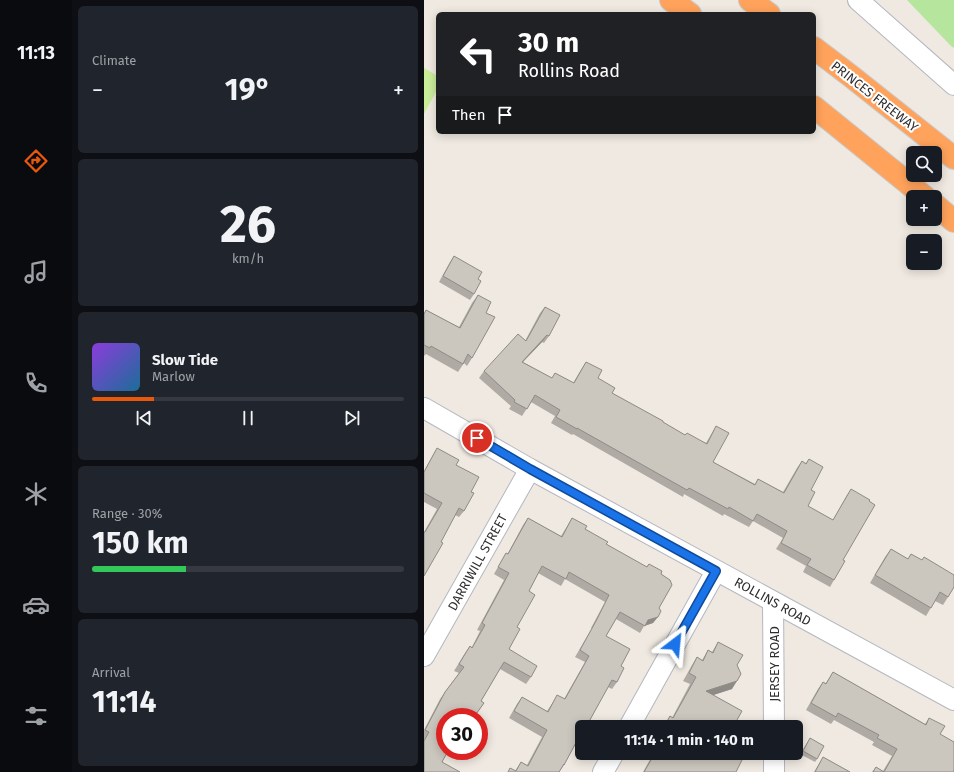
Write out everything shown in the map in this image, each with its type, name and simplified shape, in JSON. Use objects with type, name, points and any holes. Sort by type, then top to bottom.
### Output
[{"type":"highway","points":[[671,0],[687,12]]},
{"type":"highway","points":[[750,0],[766,12]]},
{"type":"highway","name":"PRINCES FREEWAY","points":[[816,50],[954,158]]},
{"type":"highway","points":[[816,109],[916,190]]},
{"type":"highway","points":[[942,211],[954,221]]},
{"type":"street","points":[[858,0],[954,85]]},
{"type":"street","name":"ROLLINS ROAD","points":[[424,408],[530,469],[954,700]]},
{"type":"street","name":"DARRIWILL STREET","points":[[424,656],[530,469]]},
{"type":"street","points":[[632,720],[716,571]]},
{"type":"street","name":"JERSEY ROAD","points":[[773,602],[774,720]]},
{"type":"street","points":[[603,772],[610,760]]},
{"type":"street","points":[[774,760],[774,772]]},
{"type":"green space","points":[[907,0],[954,0],[954,48],[951,46]]},
{"type":"green space","points":[[424,68],[436,75],[436,92],[424,114]]},
{"type":"building","points":[[454,256],[482,272],[478,279],[481,281],[474,294],[443,276]]},
{"type":"building","points":[[478,295],[491,302],[486,313],[495,317],[472,358],[468,354],[463,364],[431,346],[430,348],[424,345],[424,314],[426,310],[460,328]]},
{"type":"building","points":[[545,307],[560,315],[549,336],[547,335],[522,362],[552,378],[555,373],[574,383],[586,362],[602,370],[598,378],[615,388],[612,393],[685,435],[687,433],[707,444],[716,426],[729,433],[713,462],[755,485],[758,479],[784,493],[802,461],[806,464],[809,459],[823,467],[811,490],[815,492],[808,506],[833,520],[851,489],[870,500],[869,501],[875,505],[843,560],[845,561],[834,580],[807,565],[811,559],[781,543],[787,531],[757,514],[753,521],[729,507],[728,509],[689,488],[687,490],[556,417],[560,410],[535,395],[527,409],[514,402],[515,400],[484,371],[518,334],[526,341]]},
{"type":"building","points":[[437,448],[459,460],[456,465],[479,477],[471,492],[474,493],[464,511],[459,508],[441,542],[443,543],[424,576],[424,532],[442,503],[424,493],[424,472]]},
{"type":"building","points":[[528,518],[562,537],[572,518],[587,526],[585,529],[608,542],[606,544],[647,567],[649,564],[662,571],[661,574],[670,580],[672,585],[659,608],[661,611],[658,617],[648,620],[645,626],[620,612],[606,636],[630,649],[621,666],[624,668],[617,682],[612,680],[590,720],[575,720],[575,744],[559,772],[508,772],[510,768],[516,771],[521,762],[528,766],[547,730],[514,711],[522,697],[548,712],[557,695],[565,699],[589,656],[580,650],[609,595],[569,572],[566,579],[542,566],[529,591],[535,595],[517,627],[520,629],[509,649],[537,666],[531,677],[504,662],[481,701],[484,703],[480,708],[437,708],[445,692],[464,667],[459,664],[470,646],[472,648],[485,625],[482,623],[509,573],[498,567],[506,553],[508,554]]},
{"type":"building","points":[[891,549],[908,559],[911,554],[922,560],[924,557],[954,575],[954,587],[948,597],[940,592],[931,608],[875,575]]},
{"type":"building","points":[[718,642],[743,655],[737,665],[741,674],[737,681],[706,691],[742,711],[737,720],[668,720],[670,716],[673,718],[696,677],[689,673],[697,657],[703,661],[708,650],[713,653]]},
{"type":"building","points":[[833,672],[926,725],[929,718],[945,726],[940,734],[954,742],[954,772],[884,772],[897,749],[877,738],[879,735],[838,713],[836,717],[811,703],[823,682],[826,684]]},
{"type":"building","points":[[436,709],[436,760],[443,760],[442,762],[460,772],[424,772],[424,741],[429,732],[425,730]]},
{"type":"building","points":[[810,738],[824,746],[817,759],[803,751]]},
{"type":"building","points":[[823,757],[850,772],[815,772]]},
{"type":"building","points":[[651,760],[742,760],[736,772],[644,772]]},
{"type":"building","points":[[876,767],[884,772],[873,772]]},
{"type":"route","points":[[477,438],[530,469],[716,571],[675,644]]}]
